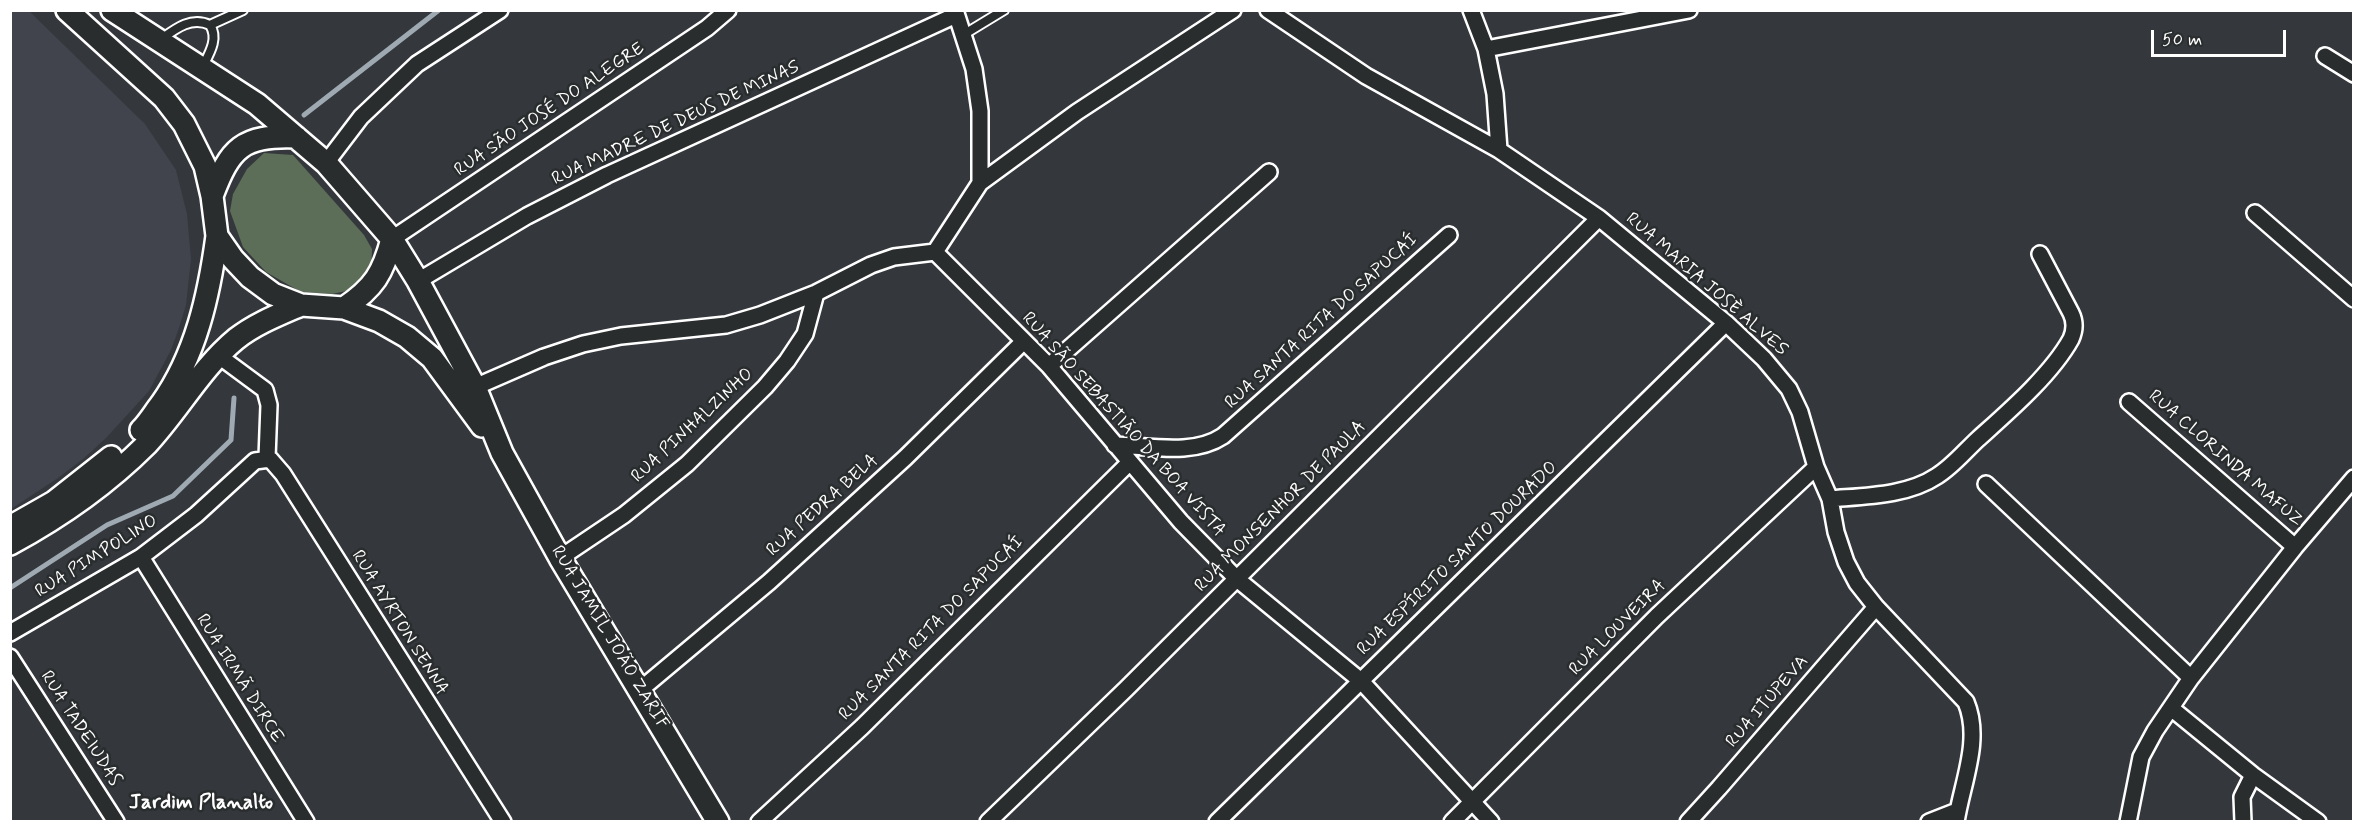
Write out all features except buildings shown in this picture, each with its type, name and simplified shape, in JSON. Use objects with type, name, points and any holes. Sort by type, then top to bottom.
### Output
[{"type":"main road","name":"RUA JAMIL JOÃO ZARIF","points":[[67,10],[164,98],[184,123],[205,166],[212,196],[217,236],[232,259],[250,277],[273,294],[301,306],[344,308],[407,337],[432,358],[502,453]]},
{"type":"main road","name":"RUA JAMIL JOÃO ZARIF","points":[[112,10],[257,104],[326,163],[392,238],[475,387],[502,453],[560,558],[718,822]]},
{"type":"main road","points":[[212,196],[226,161],[239,148],[254,140],[273,136],[296,137]]},
{"type":"main road","points":[[10,527],[54,502],[98,470],[146,425],[176,382],[193,346],[213,270],[217,236]]},
{"type":"main road","points":[[344,308],[373,285],[383,268],[392,238]]},
{"type":"main road","points":[[10,544],[99,488],[147,444],[219,356],[237,339],[260,323],[301,306]]},
{"type":"street","points":[[326,163],[361,117],[417,64],[500,10]]},
{"type":"street","name":"RUA SÃO JOSÉ DO ALEGRE","points":[[392,238],[707,28],[728,10]]},
{"type":"street","points":[[475,387],[544,357],[583,344],[621,336],[726,325],[760,315],[816,293],[871,265],[894,257],[935,252],[980,183],[1077,112],[1233,10]]},
{"type":"street","name":"RUA MARIA JOSÈ ALVES","points":[[1268,10],[1366,76],[1499,150],[1599,218],[1726,324],[1779,375],[1800,412],[1816,467],[1830,499],[1836,532],[1846,562],[1857,583],[1876,607],[1966,702],[1973,730],[1957,816]]},
{"type":"street","points":[[1471,10],[1486,49],[1495,94],[1499,150]]},
{"type":"street","points":[[1486,49],[1689,10]]},
{"type":"street","points":[[956,13],[974,69],[980,111],[980,183]]},
{"type":"street","name":"RUA MADRE DE DEUS DE MINAS","points":[[418,281],[527,216],[607,175],[956,13]]},
{"type":"street","points":[[2325,56],[2354,74]]},
{"type":"street","points":[[1049,366],[1269,172]]},
{"type":"street","points":[[2255,213],[2354,299]]},
{"type":"street","name":"RUA MONSENHOR DE PAULA","points":[[988,822],[1237,579],[1599,218]]},
{"type":"street","name":"RUA SANTA RITA DO SAPUCAÍ","points":[[1115,445],[1189,448],[1212,444],[1449,235]]},
{"type":"street","name":"RUA SÃO SEBASTIÃO DA BOA VISTA","points":[[935,252],[1049,366],[1181,522],[1237,579],[1361,681],[1491,822]]},
{"type":"street","points":[[1830,499],[1906,489],[1936,477],[2031,390],[2066,347],[2074,328],[2071,313],[2040,254]]},
{"type":"street","name":"RUA PINHALZINHO","points":[[560,558],[624,515],[687,464],[765,387],[802,340],[809,323],[816,293]]},
{"type":"street","name":"RUA ESPÍRITO SANTO DOURADO","points":[[1217,822],[1726,324]]},
{"type":"street","name":"RUA PEDRA BELA","points":[[640,690],[769,582],[905,458],[1024,340]]},
{"type":"street","points":[[219,356],[265,390],[269,405],[261,460]]},
{"type":"street","name":"RUA CLORINDA MAFUZ","points":[[2129,402],[2295,546]]},
{"type":"street","name":"RUA PIMPOLINO","points":[[10,633],[141,557],[196,515],[261,460]]},
{"type":"street","name":"RUA AYRTON SENNA","points":[[261,460],[273,460],[283,474],[503,822]]},
{"type":"street","name":"RUA SANTA RITA DO SAPUCAÍ","points":[[759,822],[862,727],[1130,462]]},
{"type":"street","name":"RUA LOUVEIRA","points":[[1452,822],[1657,616],[1816,467]]},
{"type":"street","points":[[2128,822],[2141,757],[2171,708],[2191,678],[2295,546],[2354,478]]},
{"type":"street","points":[[1986,484],[2191,678]]},
{"type":"street","name":"RUA IRMÃ DIRCE","points":[[141,557],[306,822]]},
{"type":"street","name":"RUA ITUPEVA","points":[[1688,822],[1876,607]]},
{"type":"street","name":"RUA TADEIUDAS","points":[[10,657],[116,822]]},
{"type":"street","points":[[2171,708],[2253,776],[2318,822]]},
{"type":"street","points":[[2243,822],[2242,796],[2253,776]]},
{"type":"street","points":[[1929,822],[1957,816]]},
{"type":"lane","points":[[210,25],[243,10]]},
{"type":"lane","points":[[963,35],[1004,10]]},
{"type":"lane","points":[[160,40],[185,24],[202,21],[210,25],[214,40],[202,68]]},
{"type":"shaded area","points":[[28,10],[145,124],[176,170],[187,214],[191,259],[186,305],[179,328],[171,350],[149,391],[106,438],[83,459],[11,509],[10,11]]},
{"type":"green space","points":[[264,153],[293,155],[364,235],[372,249],[371,275],[351,290],[332,294],[301,292],[266,272],[243,247],[230,211],[233,194],[247,169]]},
{"type":"waterway","points":[[304,115],[439,10]]},
{"type":"waterway","points":[[10,588],[107,525],[173,496],[231,440],[234,398]]},
{"type":"district","name":"Jardim Planalto","points":[[201,804]]}]
